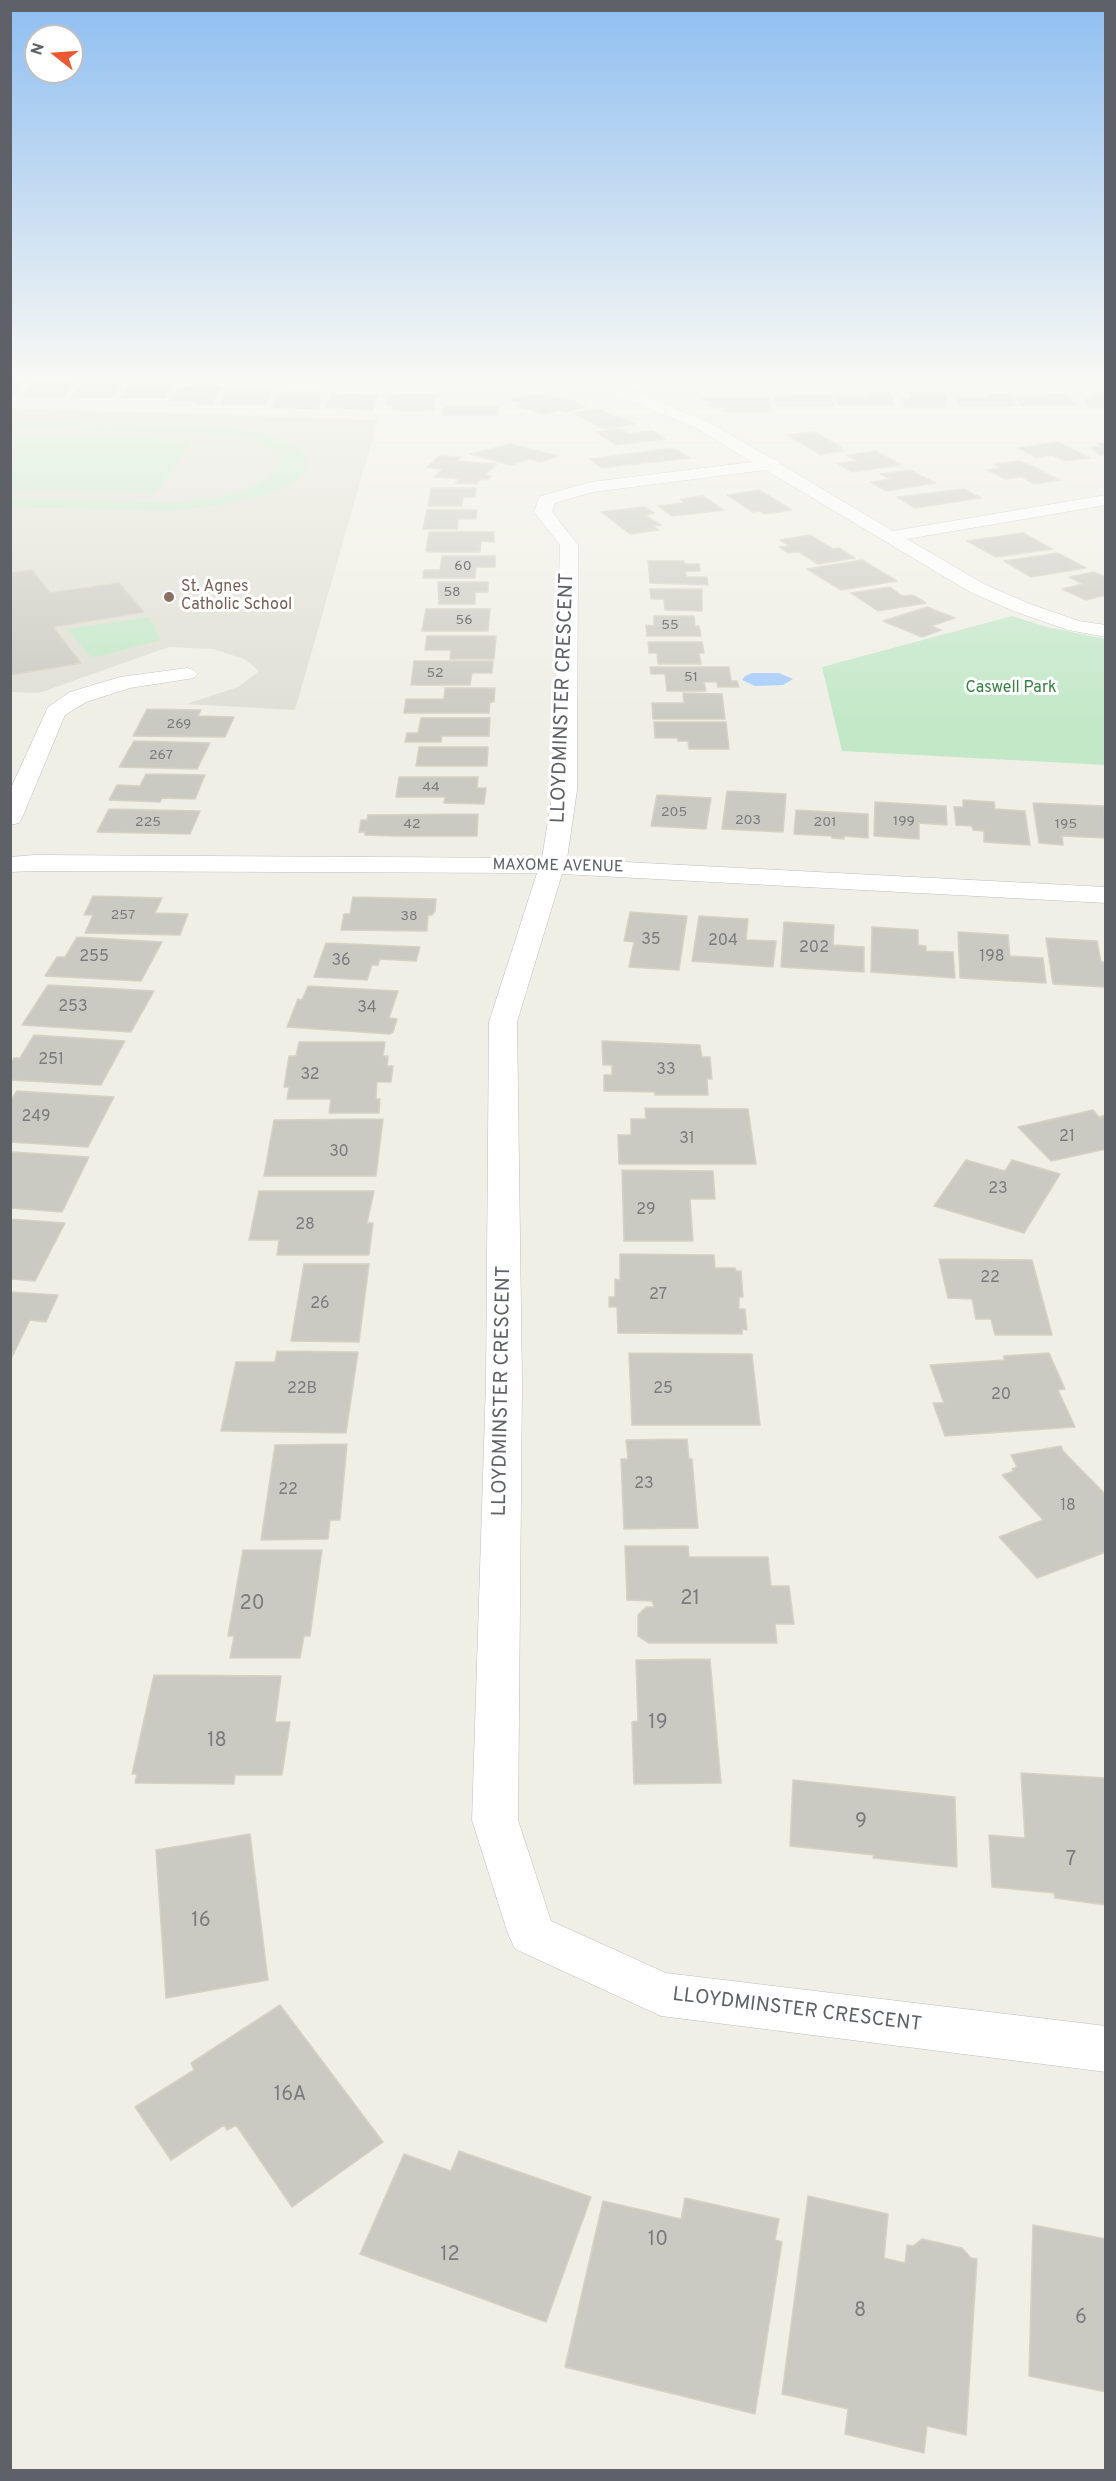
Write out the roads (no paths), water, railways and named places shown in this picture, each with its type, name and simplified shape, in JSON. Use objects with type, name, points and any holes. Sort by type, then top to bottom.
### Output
[{"type":"street","name":"LLOYDMINSTER CRESCENT","points":[[578,491],[546,500],[543,512],[569,545],[565,790],[553,866],[503,1022],[504,1382],[495,1820],[532,1934],[661,1994],[1106,2049]]},
{"type":"street","points":[[817,491],[977,588],[1023,608],[1075,626],[1106,631]]},
{"type":"street","points":[[893,536],[1106,500]]},
{"type":"street","points":[[10,818],[56,712],[78,697],[128,682],[187,674]]},
{"type":"street","name":"MAXOME AVENUE","points":[[10,865],[34,862],[553,866],[1106,895]]},
{"type":"water","points":[[752,673],[779,673],[793,679],[783,685],[755,686],[742,680]]},
{"type":"place","name":"St. Agnes Catholic School","points":[[169,597]]},
{"type":"park label","name":"Caswell Park","points":[[1011,689]]}]
